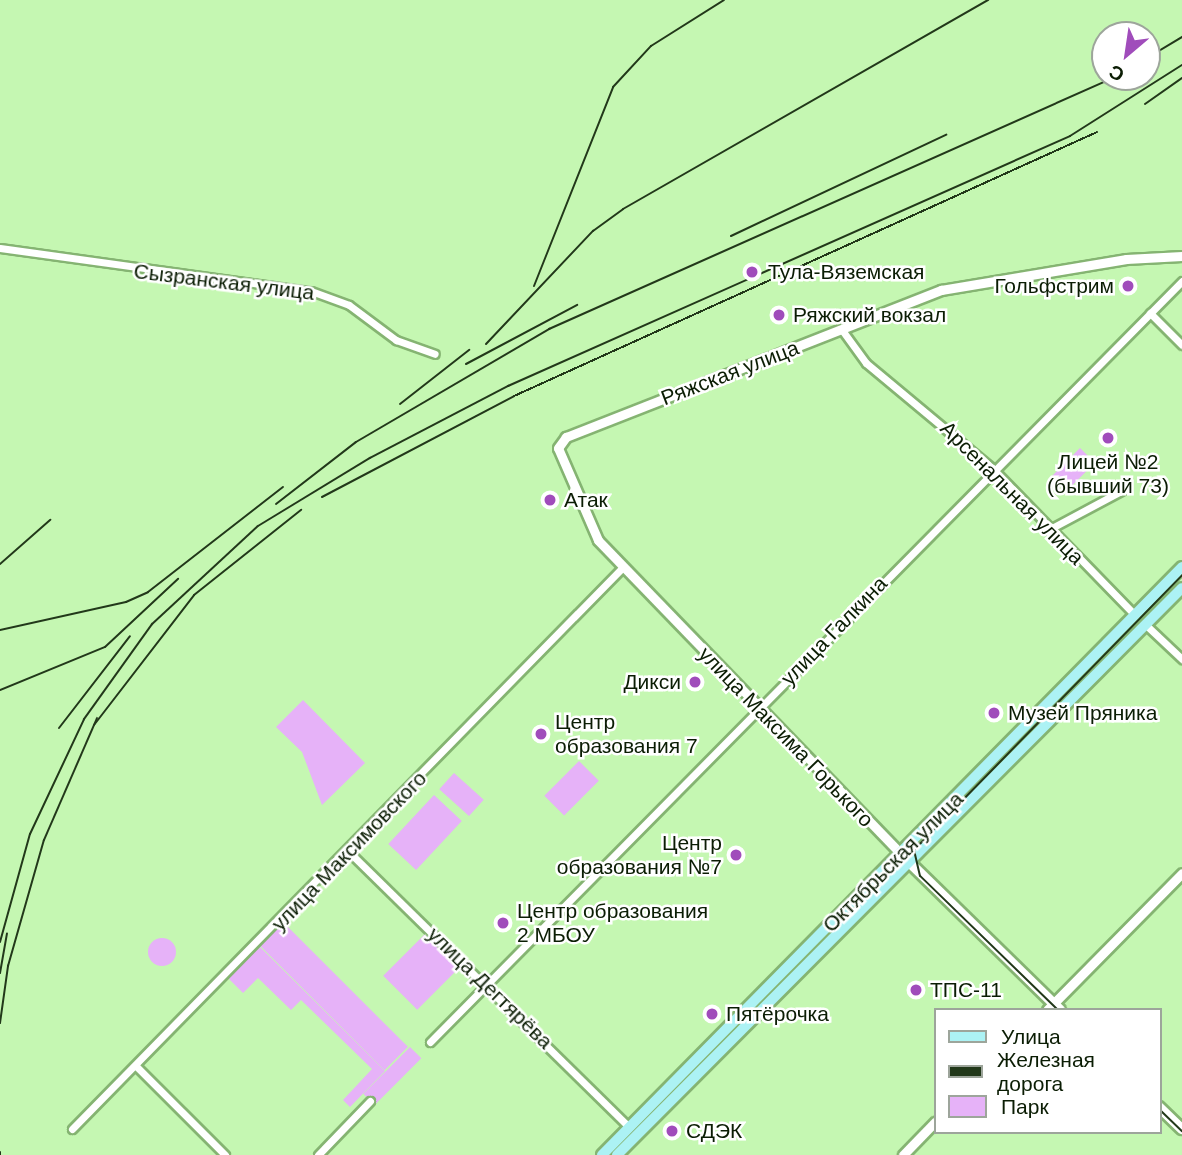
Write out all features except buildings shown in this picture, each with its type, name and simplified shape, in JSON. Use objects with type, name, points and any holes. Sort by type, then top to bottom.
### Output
[{"type":"main road","name":"Октябрьская улица","points":[[617,1155],[1182,567]]},
{"type":"main road","name":"Октябрьская улица","points":[[602,1155],[1182,588]]},
{"type":"main road","name":"Арсенальная улица","points":[[1135,615],[1146,625]]},
{"type":"main road","name":"улица Максима Горького","points":[[905,858],[1053,1008]]},
{"type":"main road","points":[[1161,1109],[1182,1129]]},
{"type":"street","name":"Сызранская улица","points":[[0,248],[311,291],[349,305],[396,340],[435,354]]},
{"type":"street","name":"Ряжская улица","points":[[565,437],[959,285],[1182,256]]},
{"type":"street","name":"улица Галкина","points":[[430,1042],[484,983],[992,468],[1182,281]]},
{"type":"street","points":[[1150,313],[1182,345]]},
{"type":"street","name":"Арсенальная улица","points":[[842,330],[866,363],[992,468],[1048,530],[1135,615]]},
{"type":"street","name":"улица Максима Горького","points":[[565,437],[558,458],[593,532],[622,568],[905,858]]},
{"type":"street","points":[[1048,530],[1121,491]]},
{"type":"street","name":"улица Максимовского","points":[[72,1129],[348,851],[622,568]]},
{"type":"street","name":"Арсенальная улица","points":[[1146,625],[1182,659]]},
{"type":"street","name":"улица Дегтярёва","points":[[348,851],[629,1127]]},
{"type":"street","points":[[1053,1008],[1182,873]]},
{"type":"street","points":[[136,1066],[225,1155]]},
{"type":"street","points":[[318,1155],[370,1101]]},
{"type":"street","points":[[903,1155],[934,1123]]},
{"type":"green space","points":[[1080,448],[1095,463],[1066,492],[1051,477]]},
{"type":"green space","points":[[303,700],[365,763],[322,805],[302,752],[276,727]]},
{"type":"green space","points":[[579,761],[599,781],[564,815],[544,796]]},
{"type":"green space","points":[[454,773],[484,800],[469,816],[439,789]]},
{"type":"green space","points":[[434,795],[462,821],[416,870],[388,844]]},
{"type":"green space","points":[[282,921],[408,1047],[385,1070],[259,944]]},
{"type":"green space","points":[[425,934],[459,968],[417,1010],[383,976]]},
{"type":"green space","points":[[162,938],[172,942],[176,952],[172,962],[162,966],[152,962],[148,952],[152,942]]},
{"type":"green space","points":[[258,945],[385,1071],[350,1107],[343,1100],[372,1069],[301,1000],[291,1010],[258,978],[243,993],[227,977]]},
{"type":"green space","points":[[410,1047],[421,1058],[375,1105],[363,1094]]},
{"type":"tram line","points":[[1056,1008],[920,876],[914,850],[1182,575]]},
{"type":"tram line","points":[[1161,1111],[1182,1131]]},
{"type":"railway","points":[[534,286],[613,87],[651,46],[724,0]]},
{"type":"railway","points":[[486,344],[593,231],[623,209],[988,0]]},
{"type":"railway","points":[[1161,50],[1182,37]]},
{"type":"railway","points":[[0,942],[30,834],[84,719],[152,624],[258,526],[370,458],[508,386],[1070,136],[1182,65]]},
{"type":"railway","points":[[1145,104],[1182,78]]},
{"type":"railway","points":[[276,504],[356,442],[549,329],[1091,88]]},
{"type":"railway","points":[[322,497],[514,396],[1097,132]]},
{"type":"railway","points":[[731,236],[946,135]]},
{"type":"railway","points":[[466,364],[577,305]]},
{"type":"railway","points":[[400,404],[469,350]]},
{"type":"railway","points":[[0,630],[126,602],[148,592],[283,487]]},
{"type":"railway","points":[[94,725],[194,595],[301,510]]},
{"type":"railway","points":[[0,564],[50,520]]},
{"type":"railway","points":[[0,690],[105,647],[178,579]]},
{"type":"railway","points":[[59,728],[130,636]]},
{"type":"railway","points":[[0,1023],[8,966],[44,840],[97,718]]},
{"type":"railway","points":[[0,973],[7,934]]},
{"type":"place","name":"Тула-Вяземская","points":[[752,272]]},
{"type":"place","name":"Гольфстрим","points":[[1128,286]]},
{"type":"place","name":"Ряжский вокзал","points":[[779,315]]},
{"type":"place","name":"Лицей №2 (бывший 73)","points":[[1108,438]]},
{"type":"place","name":"Атак","points":[[550,500]]},
{"type":"place","name":"Дикси","points":[[695,682]]},
{"type":"place","name":"Музей Пряника","points":[[994,713]]},
{"type":"place","name":"Центр образования 7","points":[[541,734]]},
{"type":"place","name":"Центр образования №7","points":[[736,855]]},
{"type":"place","name":"Центр образования 2 МБОУ","points":[[503,923]]},
{"type":"place","name":"ТПС-11","points":[[916,990]]},
{"type":"place","name":"Пятёрочка","points":[[712,1014]]},
{"type":"place","name":"СДЭК","points":[[672,1131]]}]
